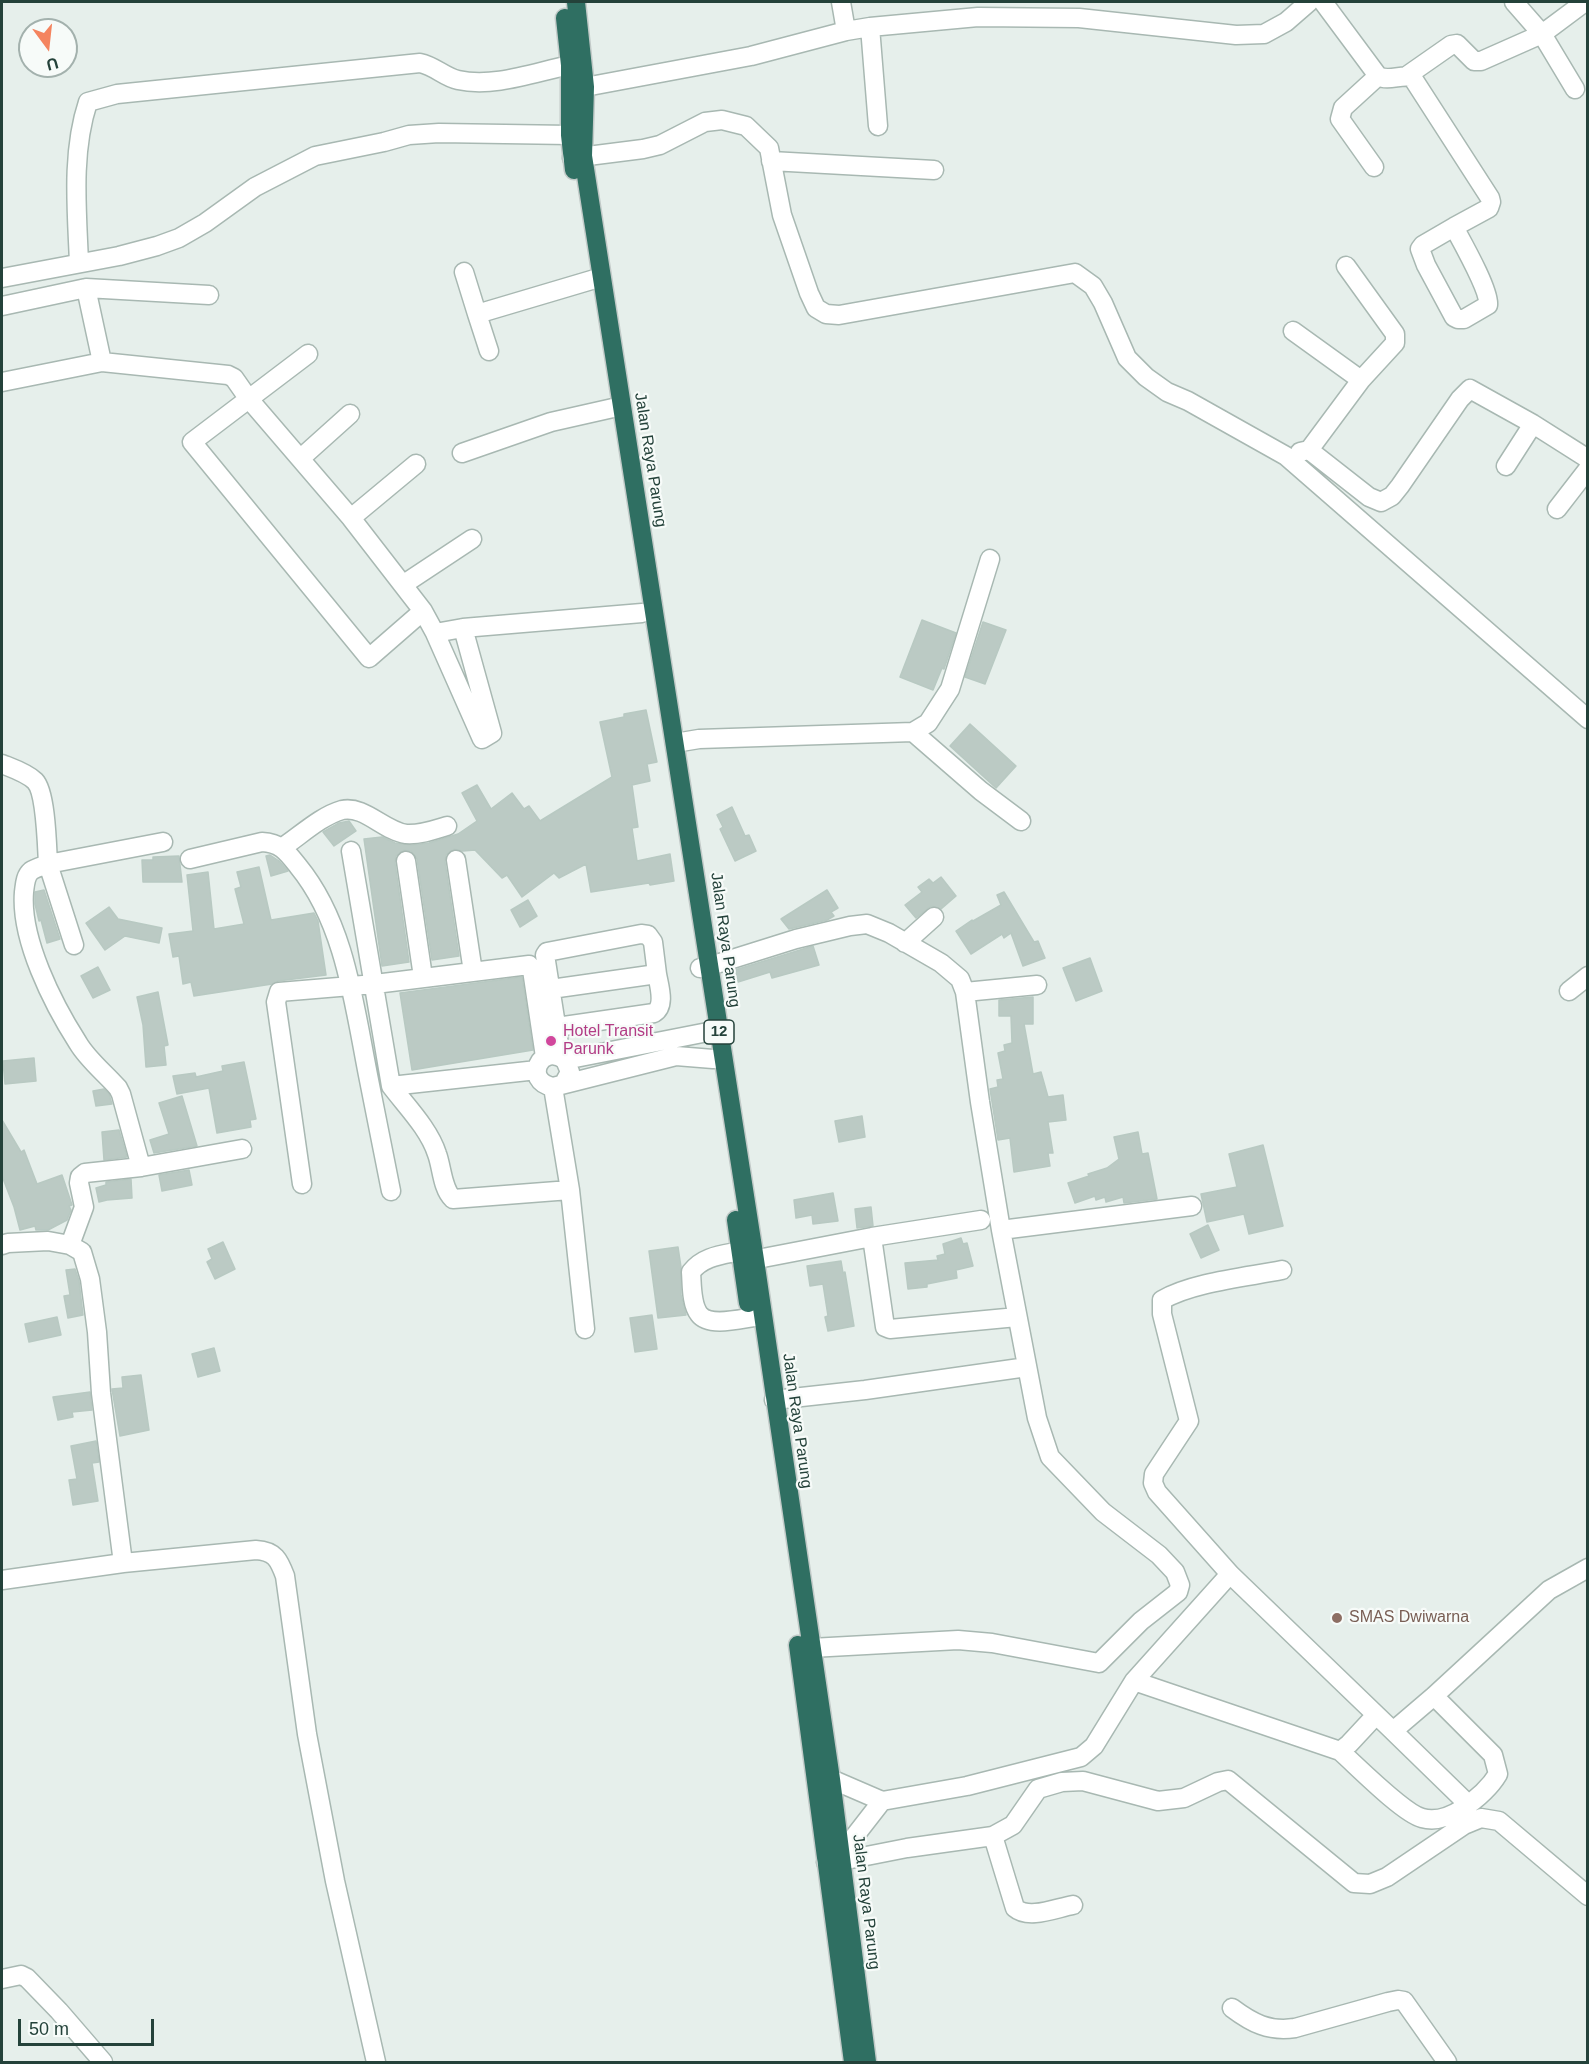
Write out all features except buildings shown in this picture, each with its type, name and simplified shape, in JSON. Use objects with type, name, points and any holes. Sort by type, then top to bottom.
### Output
[{"type":"highway","name":"Jalan Raya Parung","points":[[564,2],[570,65],[570,135],[577,157],[675,742],[746,1258],[774,1400],[831,1779],[853,2062]]},
{"type":"highway","name":"Jalan Raya Parung","points":[[576,2],[585,87],[577,157],[642,613],[705,967]]},
{"type":"highway","name":"Jalan Raya Parung","points":[[756,1316],[800,1654],[836,1859],[867,2062]]},
{"type":"street","points":[[841,2],[846,31]]},
{"type":"street","points":[[585,87],[751,56],[846,31],[978,17],[1079,18],[1236,35],[1264,34],[1286,22],[1309,2]]},
{"type":"street","points":[[1323,2],[1378,76],[1388,79],[1408,75],[1451,45],[1457,44],[1474,61],[1481,61],[1542,34],[1586,2]]},
{"type":"street","points":[[1514,2],[1542,34],[1575,89]]},
{"type":"street","points":[[870,27],[878,126]]},
{"type":"street","points":[[79,263],[76,200],[81,123],[88,102],[117,94],[420,63],[431,65],[445,75],[458,80],[492,82],[570,65]]},
{"type":"street","points":[[1408,75],[1412,77],[1491,202],[1489,208],[1454,227],[1423,245],[1419,249],[1448,306],[1458,319],[1488,305],[1489,301],[1454,227]]},
{"type":"street","points":[[1374,167],[1340,119],[1340,114],[1343,108],[1378,76]]},
{"type":"street","points":[[577,157],[660,145],[705,122],[722,120],[746,126],[769,148],[782,215],[809,293],[816,308],[826,314],[839,315],[1075,273],[1093,286],[1127,358],[1146,377],[1167,392],[1188,401],[1286,456],[1586,716]]},
{"type":"street","points":[[2,278],[157,246],[178,238],[205,223],[255,188],[315,156],[409,135],[429,133],[570,135]]},
{"type":"street","points":[[771,161],[934,170]]},
{"type":"street","points":[[1286,456],[1309,450],[1361,380],[1395,343],[1395,334],[1346,266]]},
{"type":"street","points":[[465,272],[489,351]]},
{"type":"street","points":[[477,315],[595,279]]},
{"type":"street","points":[[2,306],[86,288],[209,295]]},
{"type":"street","points":[[86,288],[102,362]]},
{"type":"street","points":[[1293,331],[1361,380]]},
{"type":"street","points":[[308,354],[192,441],[369,658],[423,611]]},
{"type":"street","points":[[2,382],[102,362],[228,375],[234,378],[248,398],[351,518],[423,611],[482,739],[492,733],[464,628]]},
{"type":"street","points":[[1309,450],[1369,497],[1381,502],[1392,496],[1400,486],[1460,399],[1470,389],[1533,424],[1587,460]]},
{"type":"street","points":[[462,453],[551,422],[613,408]]},
{"type":"street","points":[[301,458],[350,414]]},
{"type":"street","points":[[1506,466],[1533,424]]},
{"type":"street","points":[[351,518],[416,464]]},
{"type":"street","points":[[1557,509],[1587,468]]},
{"type":"street","points":[[404,584],[472,539]]},
{"type":"street","points":[[675,742],[699,739],[913,732],[928,723],[950,689],[990,559]]},
{"type":"street","points":[[435,633],[464,628],[642,613]]},
{"type":"street","points":[[913,732],[1021,821]]},
{"type":"street","points":[[2,764],[28,776],[39,787],[45,814],[48,864],[74,945]]},
{"type":"street","points":[[283,847],[329,815],[344,810],[360,812],[405,834],[422,833],[447,826]]},
{"type":"street","points":[[141,1167],[121,1094],[79,1045],[60,1012],[29,936],[23,903],[25,880],[31,871],[48,864],[163,842]]},
{"type":"street","points":[[190,859],[262,842],[271,842],[283,847],[313,884],[334,930],[350,986],[391,1191]]},
{"type":"street","points":[[351,851],[391,1086],[432,1142],[448,1192],[453,1199],[570,1190]]},
{"type":"street","points":[[456,860],[473,972]]},
{"type":"street","points":[[406,861],[423,978]]},
{"type":"street","points":[[904,943],[934,917]]},
{"type":"street","points":[[705,967],[796,939],[867,924],[889,933],[941,963],[960,979],[965,992],[980,1102],[1017,1317],[1037,1418],[1050,1457],[1103,1512],[1159,1555],[1175,1572],[1180,1585],[1178,1592],[1142,1621],[1100,1663],[992,1643],[958,1640],[811,1648]]},
{"type":"street","points":[[557,1027],[654,1013],[659,1010],[661,1005],[653,942],[648,935],[641,934],[547,952],[545,955],[557,1027],[552,1061],[542,1083],[559,1085],[676,1056],[718,1058]]},
{"type":"street","points":[[302,1184],[278,1013],[277,996],[279,992],[375,984],[525,964],[531,967],[552,1061],[570,1072],[559,1085],[585,1329]]},
{"type":"street","points":[[551,989],[657,974]]},
{"type":"street","points":[[1569,991],[1587,976]]},
{"type":"street","points":[[965,992],[1037,985]]},
{"type":"street","points":[[391,1086],[552,1061],[714,1030]]},
{"type":"street","points":[[70,1245],[84,1207],[79,1183],[80,1177],[85,1173],[141,1167],[242,1149]]},
{"type":"street","points":[[1001,1230],[1192,1206]]},
{"type":"street","points":[[756,1316],[722,1322],[709,1321],[699,1314],[694,1299],[691,1272],[697,1264],[710,1258],[746,1258],[981,1220]]},
{"type":"street","points":[[872,1237],[885,1328],[1017,1317]]},
{"type":"street","points":[[4,1239],[48,1241],[70,1245],[82,1252],[90,1280],[98,1332],[101,1393],[123,1563]]},
{"type":"street","points":[[1282,1270],[1206,1285],[1162,1300],[1162,1314],[1189,1420],[1154,1474],[1153,1483],[1157,1492],[1230,1574],[1469,1805]]},
{"type":"street","points":[[774,1400],[1027,1367]]},
{"type":"street","points":[[2,1580],[123,1563],[256,1550],[267,1551],[280,1562],[285,1576],[307,1734],[335,1881],[376,2062]]},
{"type":"street","points":[[1393,1731],[1549,1590],[1587,1568]]},
{"type":"street","points":[[831,1779],[882,1801],[967,1786],[1081,1757],[1094,1746],[1134,1681],[1230,1574]]},
{"type":"street","points":[[1134,1681],[1340,1751],[1406,1810],[1424,1819],[1445,1818],[1469,1805],[1490,1788],[1498,1774],[1493,1755],[1434,1696]]},
{"type":"street","points":[[1340,1751],[1376,1715]]},
{"type":"street","points":[[836,1859],[993,1836],[1013,1826],[1038,1790],[1062,1782],[1083,1780],[1158,1801],[1184,1798],[1218,1782],[1228,1780],[1354,1883],[1370,1884],[1387,1877],[1464,1825],[1481,1818],[1499,1821],[1587,1896]]},
{"type":"street","points":[[836,1859],[882,1801]]},
{"type":"street","points":[[993,1836],[1015,1908],[1028,1914],[1073,1905]]},
{"type":"street","points":[[2,1979],[21,1975],[27,1978],[103,2062]]},
{"type":"street","points":[[1232,2008],[1249,2020],[1279,2030],[1295,2028],[1388,2002],[1404,2001],[1447,2062]]},
{"type":"place","name":"Hotel Transit Parunk","points":[[551,1041]]},
{"type":"place","name":"SMAS Dwiwarna","points":[[1337,1618]]}]
